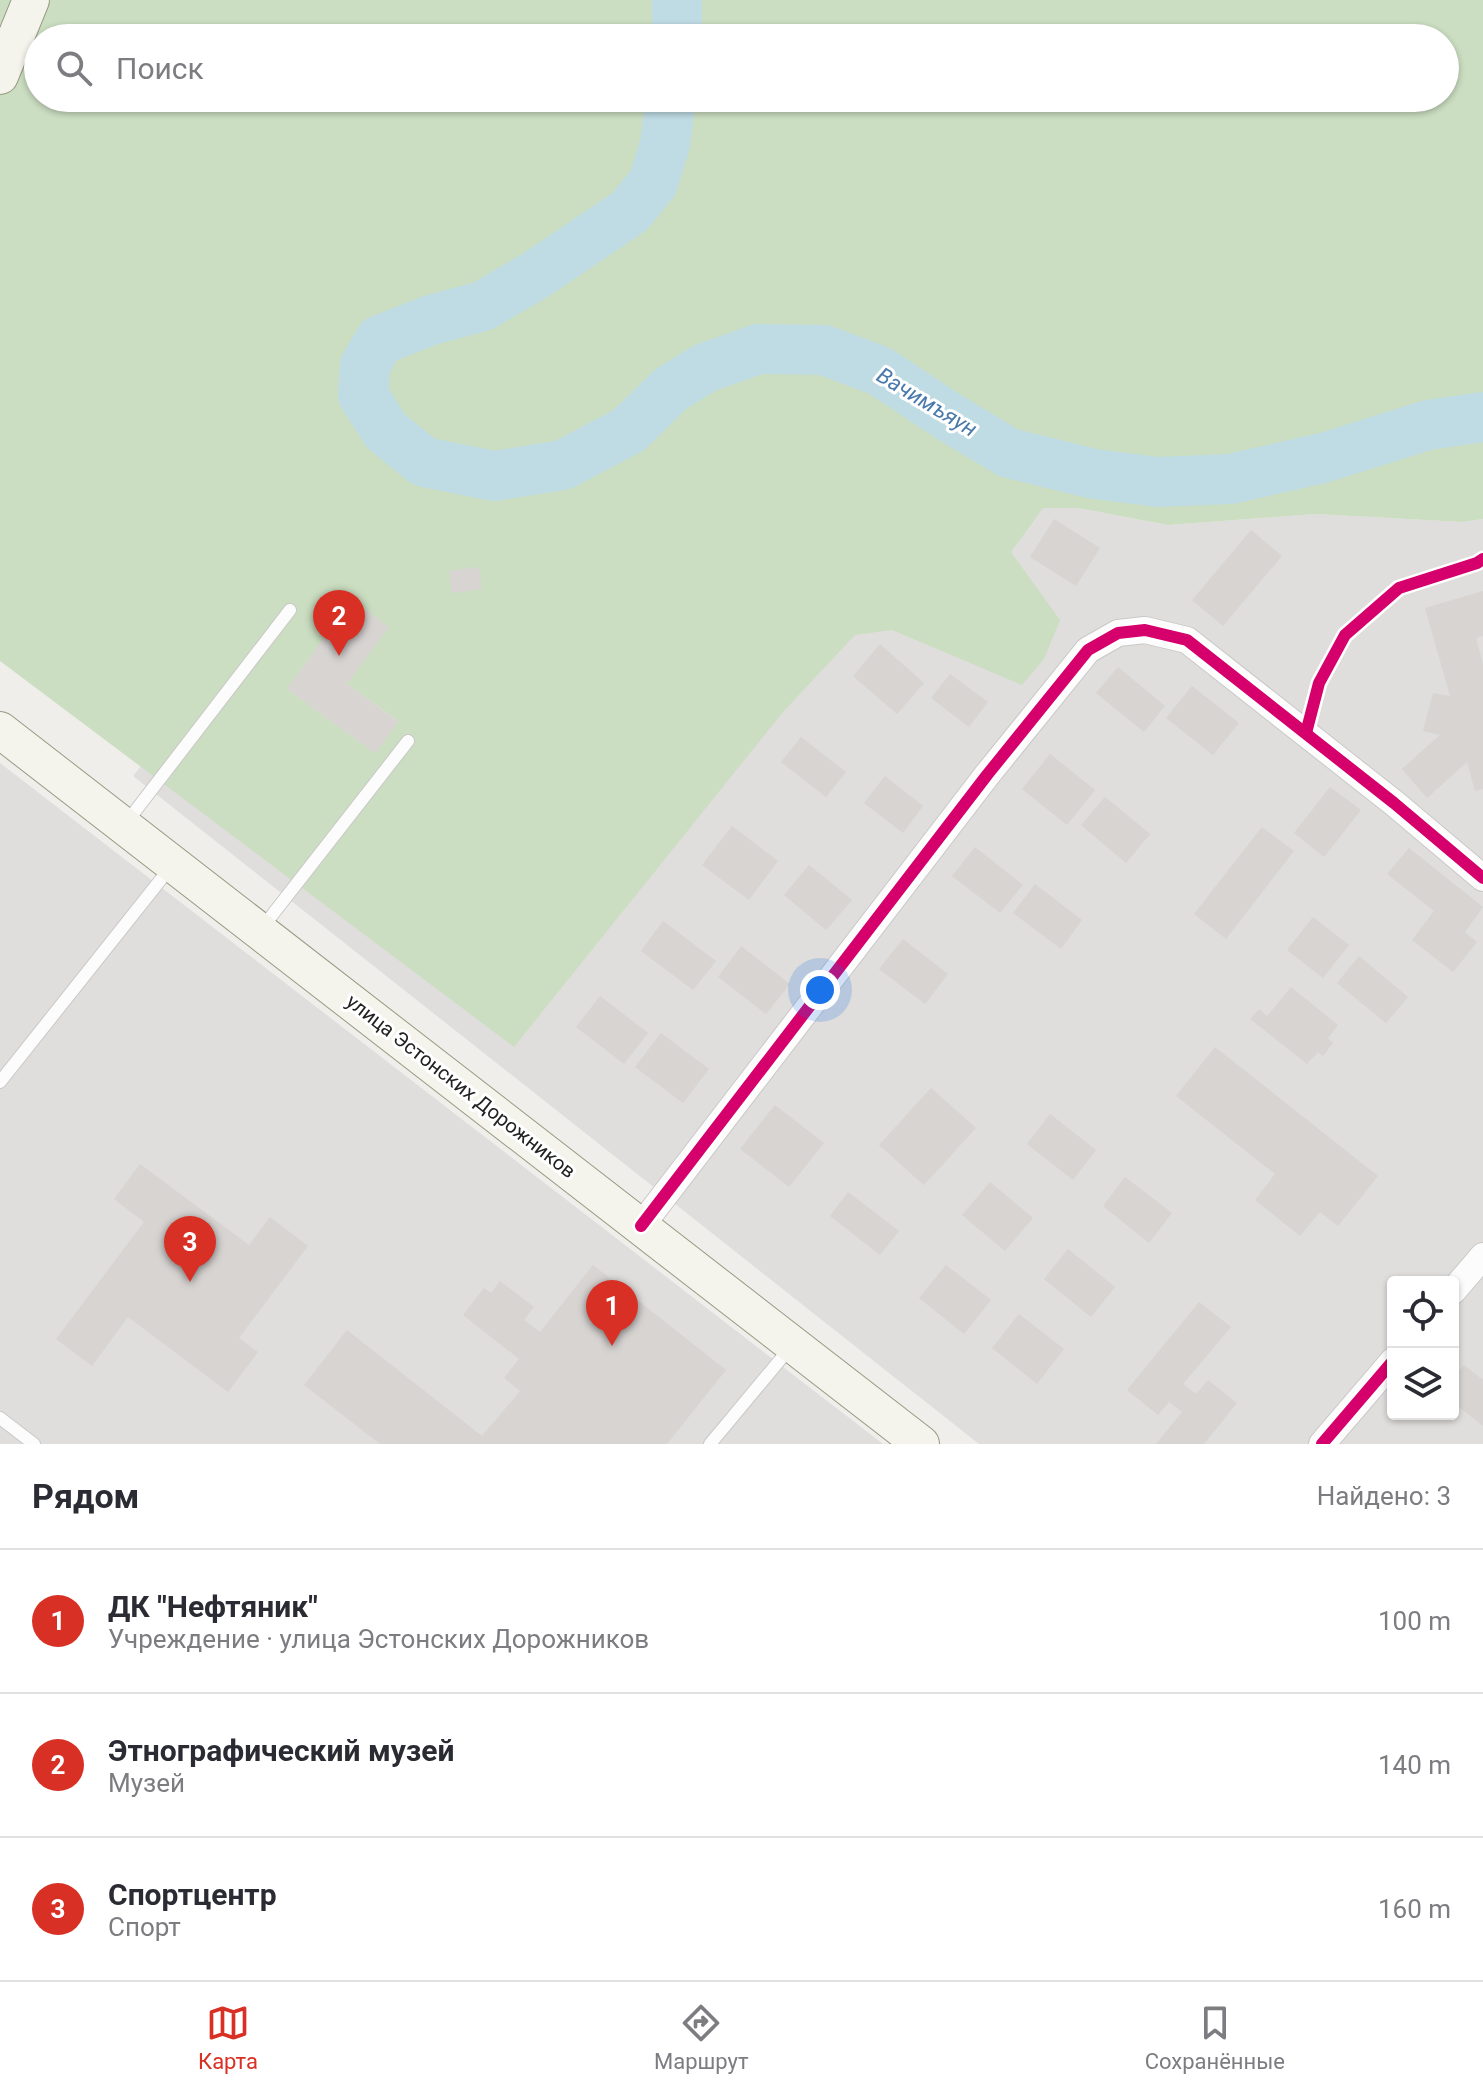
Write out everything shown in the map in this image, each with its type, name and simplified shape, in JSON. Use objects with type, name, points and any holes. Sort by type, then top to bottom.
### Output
[{"type":"main road","points":[[0,76],[26,11]]},
{"type":"main road","name":"улица Эстонских Дорожников","points":[[0,730],[921,1444]]},
{"type":"street","points":[[641,1226],[987,775],[1088,650],[1118,633],[1145,630],[1187,640],[1394,803],[1483,878]]},
{"type":"street","points":[[1459,1284],[1483,1256]]},
{"type":"street","points":[[1322,1444],[1387,1368]]},
{"type":"lane","points":[[125,825],[290,610]]},
{"type":"lane","points":[[261,930],[408,741]]},
{"type":"lane","points":[[0,1082],[174,863]]},
{"type":"lane","points":[[710,1444],[793,1344]]},
{"type":"lane","points":[[0,1418],[34,1444]]},
{"type":"shaded area","points":[[1043,507],[1078,508],[1168,525],[1316,514],[1462,522],[1483,519],[1483,1444],[979,1444],[133,776],[302,565]]},
{"type":"shaded area","points":[[0,763],[883,1444],[0,1444]]},
{"type":"green space","points":[[0,0],[1483,0],[1483,519],[1462,522],[1316,514],[1168,525],[1078,508],[1043,508],[1011,552],[1060,620],[1044,659],[1022,685],[892,630],[855,635],[783,712],[514,1047],[0,661]],"holes":[[[352,600],[388,627],[347,684],[398,721],[375,753],[287,689]]]},
{"type":"building","points":[[1054,519],[1100,548],[1076,586],[1030,557]]},
{"type":"building","points":[[1251,530],[1282,556],[1223,626],[1192,600]]},
{"type":"building","points":[[479,567],[482,589],[452,593],[449,571]]},
{"type":"building","points":[[1483,591],[1483,636],[1476,638],[1483,664],[1483,789],[1475,791],[1467,762],[1427,798],[1402,769],[1440,735],[1423,731],[1433,693],[1450,696],[1425,608]]},
{"type":"building","points":[[352,600],[389,627],[347,684],[398,722],[375,753],[287,689]]},
{"type":"building","points":[[880,644],[924,683],[897,714],[853,676]]},
{"type":"building","points":[[1118,667],[1165,706],[1144,732],[1096,693]]},
{"type":"building","points":[[950,674],[988,702],[969,727],[931,698]]},
{"type":"building","points":[[1192,686],[1239,723],[1213,755],[1166,718]]},
{"type":"building","points":[[801,737],[846,772],[826,797],[781,762]]},
{"type":"building","points":[[1050,754],[1095,790],[1067,825],[1022,789]]},
{"type":"building","points":[[885,776],[923,806],[903,833],[864,803]]},
{"type":"building","points":[[1330,787],[1361,810],[1324,857],[1294,833]]},
{"type":"building","points":[[1105,797],[1150,834],[1126,863],[1081,825]]},
{"type":"building","points":[[732,826],[778,861],[749,900],[702,865]]},
{"type":"building","points":[[1262,827],[1294,851],[1226,939],[1194,914]]},
{"type":"building","points":[[975,847],[1023,885],[1000,913],[952,876]]},
{"type":"building","points":[[1409,848],[1483,907],[1465,932],[1477,942],[1453,972],[1412,940],[1434,911],[1387,874]]},
{"type":"building","points":[[809,865],[852,900],[826,930],[784,895]]},
{"type":"building","points":[[1035,884],[1082,920],[1061,949],[1013,913]]},
{"type":"building","points":[[1313,917],[1349,945],[1323,978],[1287,950]]},
{"type":"building","points":[[663,921],[716,961],[693,990],[641,951]]},
{"type":"building","points":[[903,939],[948,974],[925,1004],[879,969]]},
{"type":"building","points":[[741,946],[790,984],[766,1014],[718,977]]},
{"type":"building","points":[[1359,956],[1408,997],[1386,1023],[1337,983]]},
{"type":"building","points":[[1291,987],[1338,1025],[1328,1038],[1333,1043],[1323,1056],[1318,1052],[1307,1064],[1250,1019],[1259,1009],[1267,1016]]},
{"type":"building","points":[[600,996],[648,1033],[624,1064],[576,1027]]},
{"type":"building","points":[[661,1033],[709,1069],[683,1103],[635,1067]]},
{"type":"building","points":[[1215,1047],[1378,1176],[1338,1226],[1320,1212],[1300,1236],[1255,1200],[1275,1174],[1176,1096]]},
{"type":"building","points":[[931,1088],[976,1128],[924,1185],[879,1145]]},
{"type":"building","points":[[775,1105],[824,1143],[789,1187],[740,1149]]},
{"type":"building","points":[[1050,1114],[1096,1150],[1073,1180],[1027,1144]]},
{"type":"building","points":[[140,1164],[249,1245],[270,1217],[308,1246],[239,1338],[258,1352],[228,1392],[128,1317],[92,1366],[56,1339],[144,1222],[114,1199]]},
{"type":"building","points":[[1125,1177],[1172,1213],[1149,1243],[1103,1206]]},
{"type":"building","points":[[990,1182],[1033,1218],[1005,1251],[962,1215]]},
{"type":"building","points":[[848,1192],[899,1231],[880,1255],[830,1216]]},
{"type":"building","points":[[1068,1249],[1115,1287],[1091,1317],[1044,1279]]},
{"type":"building","points":[[593,1265],[726,1370],[667,1444],[380,1444],[304,1385],[347,1330],[482,1436],[520,1391],[504,1378],[519,1359],[463,1315],[484,1288],[491,1293],[500,1281],[534,1307],[524,1320],[540,1332]]},
{"type":"building","points":[[946,1265],[991,1300],[964,1334],[919,1298]]},
{"type":"building","points":[[1199,1302],[1231,1327],[1183,1384],[1196,1394],[1208,1380],[1237,1403],[1204,1444],[1156,1444],[1182,1412],[1169,1402],[1158,1415],[1127,1390]]},
{"type":"building","points":[[1019,1314],[1064,1349],[1037,1384],[992,1348]]},
{"type":"building","points":[[1464,1365],[1483,1380],[1483,1426],[1459,1407],[1459,1371]]},
{"type":"waterway","name":"Вачимъяун","points":[[677,0],[677,24]]},
{"type":"waterway","name":"Вачимъяун","points":[[669,112],[665,144],[653,183],[629,212],[483,306],[431,320],[380,340],[365,365],[363,395],[386,431],[424,462],[494,476],[563,465],[629,430],[671,389],[705,368],[758,349],[824,350],[880,371],[1009,453],[1094,474],[1158,482],[1230,479],[1323,458],[1428,425],[1483,417]]},
{"type":"cycle path","points":[[1306,733],[1319,683],[1345,635],[1399,588],[1483,559]]},
{"type":"cycle path","points":[[641,1226],[987,775],[1088,650],[1118,633],[1145,630],[1187,640],[1394,803],[1483,878]]},
{"type":"cycle path","points":[[1322,1444],[1387,1368]]},
{"type":"place","name":"Этнографический музей","points":[[339,656]]},
{"type":"place","name":"Спортцентр","points":[[190,1282]]},
{"type":"place","name":"ДК \"Нефтяник\"","points":[[612,1346]]}]
